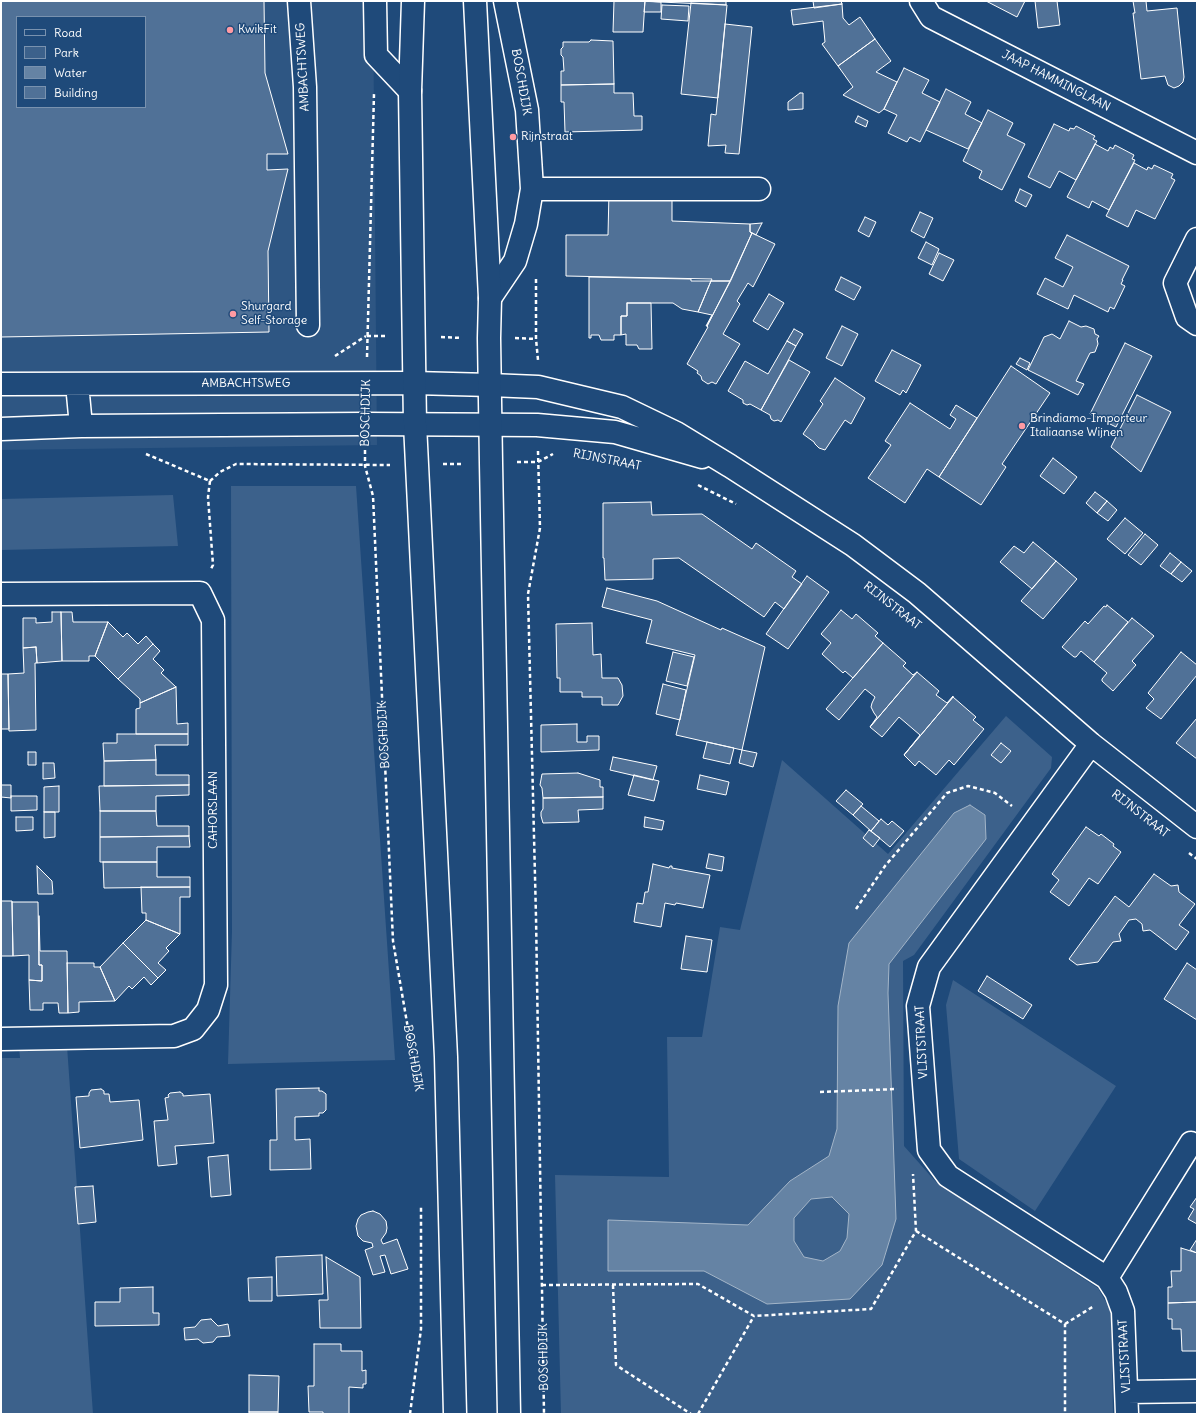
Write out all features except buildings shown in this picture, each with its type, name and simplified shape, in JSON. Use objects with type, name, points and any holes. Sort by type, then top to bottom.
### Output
[{"type":"street","name":"AMBACHTSWEG","points":[[299,1],[305,87],[308,325]]},
{"type":"street","points":[[375,1],[376,55],[410,91]]},
{"type":"street","points":[[413,1],[410,91],[415,424],[446,1057],[454,1414]]},
{"type":"street","points":[[475,1],[490,298],[489,338],[491,463],[509,1414]]},
{"type":"street","name":"BOSCHDIJK","points":[[490,298],[515,261],[526,224],[532,189],[527,110],[505,1]]},
{"type":"street","name":"JAAP HAMMINGLAAN","points":[[921,1],[932,17],[1197,153]]},
{"type":"street","points":[[532,189],[759,189]]},
{"type":"street","points":[[1197,239],[1175,283],[1187,317],[1197,324]]},
{"type":"street","name":"AMBACHTSWEG","points":[[1,384],[490,385]]},
{"type":"street","points":[[78,384],[81,426]]},
{"type":"street","name":"RIJNSTRAAT","points":[[490,385],[538,387],[622,407],[676,433],[730,466],[853,545],[917,593],[1091,744],[1197,827]]},
{"type":"street","points":[[1,429],[81,426],[415,424]]},
{"type":"street","name":"RIJNSTRAAT","points":[[415,424],[538,425],[615,432],[730,466]]},
{"type":"street","points":[[1,594],[200,593]]},
{"type":"street","name":"CAHORSLAAN","points":[[1,1039],[174,1036],[193,1029],[208,1010],[216,985],[213,620],[200,593]]},
{"type":"street","name":"VLISTSTRAAT","points":[[1091,744],[929,967],[918,1006],[929,1150],[948,1176],[1111,1285],[1123,1311],[1127,1414]]},
{"type":"street","points":[[1111,1285],[1191,1143]]},
{"type":"street","points":[[1127,1392],[1197,1391]]},
{"type":"path","name":"BOSCHDIJK","points":[[366,384],[376,55]]},
{"type":"path","points":[[367,336],[536,339],[538,360]]},
{"type":"path","name":"BOSCHDIJK","points":[[364,424],[365,466],[373,496],[393,941],[418,1089]]},
{"type":"path","name":"RIJNSTRAAT","points":[[538,462],[558,451]]},
{"type":"path","name":"BOSCHDIJK","points":[[538,462],[540,528],[528,594],[536,925],[544,1414]]},
{"type":"path","points":[[200,593],[213,565],[208,497],[210,481],[220,472],[236,464],[365,466],[538,462]]},
{"type":"path","points":[[692,482],[742,507]]},
{"type":"path","points":[[856,909],[885,866],[947,793],[968,786],[995,793],[1033,822]]},
{"type":"path","points":[[1185,849],[1197,859]]},
{"type":"path","points":[[820,1092],[899,1089]]},
{"type":"path","points":[[542,1285],[698,1284],[754,1316],[871,1309],[916,1231],[912,1168]]},
{"type":"path","points":[[410,1414],[421,1329],[421,1198]]},
{"type":"path","points":[[916,1231],[1065,1324]]},
{"type":"path","points":[[613,1285],[616,1365],[691,1414]]},
{"type":"path","points":[[1065,1414],[1065,1324],[1111,1285]]},
{"type":"path","points":[[698,1414],[754,1316]]},
{"type":"shaded area","points":[[1,1],[373,1],[377,445],[1,450]]},
{"type":"green space","points":[[231,486],[356,486],[395,1060],[228,1064],[232,931]]},
{"type":"green space","points":[[173,495],[178,546],[1,550],[1,499]]},
{"type":"green space","points":[[1006,716],[1052,757],[1051,768],[914,955],[903,961],[904,1146],[936,1182],[1098,1288],[1111,1311],[1113,1414],[561,1414],[555,1175],[669,1177],[667,1037],[702,1037],[720,927],[740,930],[782,760],[888,854]]},
{"type":"green space","points":[[953,980],[1116,1086],[1035,1211],[959,1159],[946,1005]]},
{"type":"green space","points":[[67,1046],[93,1414],[1,1414],[1,1058],[20,1058],[19,1047]]},
{"type":"water","points":[[970,805],[985,815],[986,839],[889,964],[888,993],[896,1219],[882,1265],[850,1299],[767,1304],[704,1271],[608,1271],[608,1220],[748,1225],[790,1181],[829,1156],[837,1129],[838,1006],[849,943],[954,813]],"holes":[[[832,1197],[849,1214],[847,1238],[840,1251],[823,1261],[804,1257],[794,1241],[794,1218],[811,1199]]]},
{"type":"place","name":"KwikFit","points":[[230,30]]},
{"type":"place","name":"Rijnstraat","points":[[513,137]]},
{"type":"place","name":"Shurgard Self-Storage","points":[[233,314]]},
{"type":"place","name":"Brindiamo-Importeur Italiaanse Wijnen","points":[[1022,426]]}]
